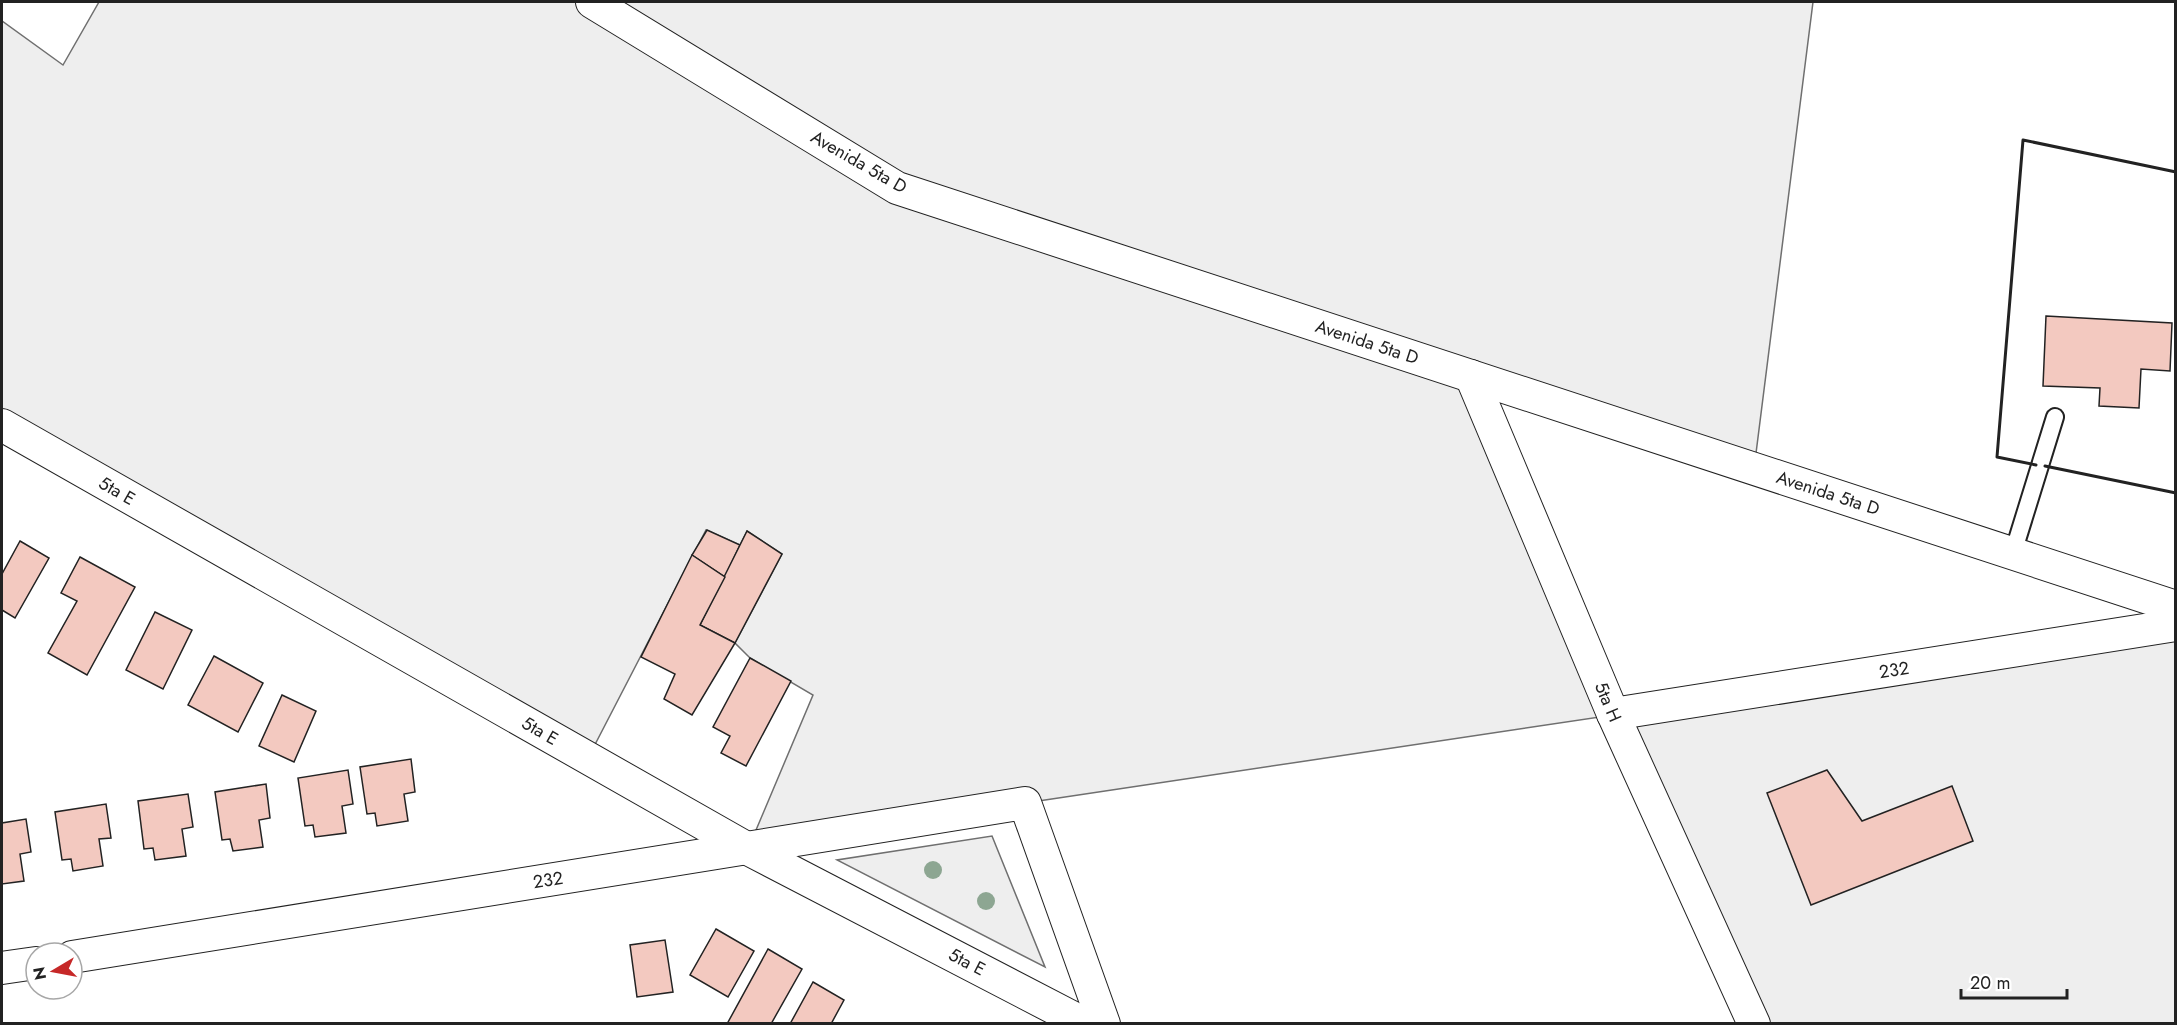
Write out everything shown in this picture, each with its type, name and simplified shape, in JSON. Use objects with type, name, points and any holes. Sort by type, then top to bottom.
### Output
[{"type":"street","name":"Avenida 5ta D","points":[[592,2],[897,188],[2175,606]]},
{"type":"street","name":"5ta H","points":[[1471,376],[1613,714],[1754,1023]]},
{"type":"street","name":"5ta E","points":[[2,425],[748,849],[1085,1023]]},
{"type":"street","name":"232","points":[[1613,714],[2175,625]]},
{"type":"street","name":"232","points":[[84,955],[1025,803],[1104,1023]]},
{"type":"street","points":[[2,968],[24,965]]},
{"type":"lane","points":[[2013,554],[2055,417]]},
{"type":"shaded area","points":[[99,2],[1813,2],[1754,469],[1471,376],[1613,714],[2175,625],[2175,1023],[1754,1023],[1613,715],[1025,803],[748,849],[813,695],[750,658],[735,643],[782,554],[747,531],[740,545],[706,530],[588,758],[2,425],[2,21],[63,65]]},
{"type":"shaded area","points":[[992,836],[1045,967],[837,860]]},
{"type":"building","points":[[2046,316],[2172,323],[2170,371],[2141,369],[2139,408],[2099,406],[2100,388],[2043,386]]},
{"type":"building","points":[[707,530],[740,545],[725,577],[692,555]]},
{"type":"building","points":[[747,531],[782,554],[735,643],[700,625]]},
{"type":"building","points":[[20,541],[49,558],[15,618],[2,610],[2,574]]},
{"type":"building","points":[[692,555],[725,577],[700,625],[735,643],[692,715],[664,699],[675,674],[641,657]]},
{"type":"building","points":[[80,557],[135,587],[87,675],[48,653],[77,601],[61,593]]},
{"type":"building","points":[[155,612],[192,630],[163,689],[126,670]]},
{"type":"building","points":[[214,656],[263,683],[238,732],[188,705]]},
{"type":"building","points":[[750,658],[791,681],[746,766],[721,753],[730,736],[713,727]]},
{"type":"building","points":[[282,695],[316,711],[294,762],[259,746]]},
{"type":"building","points":[[411,759],[415,792],[404,794],[408,821],[377,826],[375,813],[367,814],[360,767]]},
{"type":"building","points":[[348,770],[353,804],[342,806],[346,833],[315,837],[313,825],[305,826],[298,778]]},
{"type":"building","points":[[1827,770],[1862,821],[1952,786],[1973,841],[1811,905],[1767,793]]},
{"type":"building","points":[[266,784],[270,818],[259,820],[263,847],[233,851],[230,839],[222,840],[215,792]]},
{"type":"building","points":[[188,794],[193,827],[182,829],[186,856],[155,860],[153,848],[144,849],[138,801]]},
{"type":"building","points":[[106,804],[111,838],[99,839],[103,866],[73,871],[71,859],[62,860],[55,812]]},
{"type":"building","points":[[26,819],[31,852],[20,854],[24,881],[2,884],[2,823]]},
{"type":"building","points":[[716,929],[754,951],[728,997],[690,975]]},
{"type":"building","points":[[665,940],[673,992],[637,997],[630,945]]},
{"type":"building","points":[[768,949],[802,969],[771,1024],[727,1024]]},
{"type":"building","points":[[813,982],[844,1000],[831,1024],[790,1024]]},
{"type":"wall","points":[[2036,465],[1997,457],[2023,140],[2176,172]]},
{"type":"wall","points":[[2045,466],[2176,493]]}]
